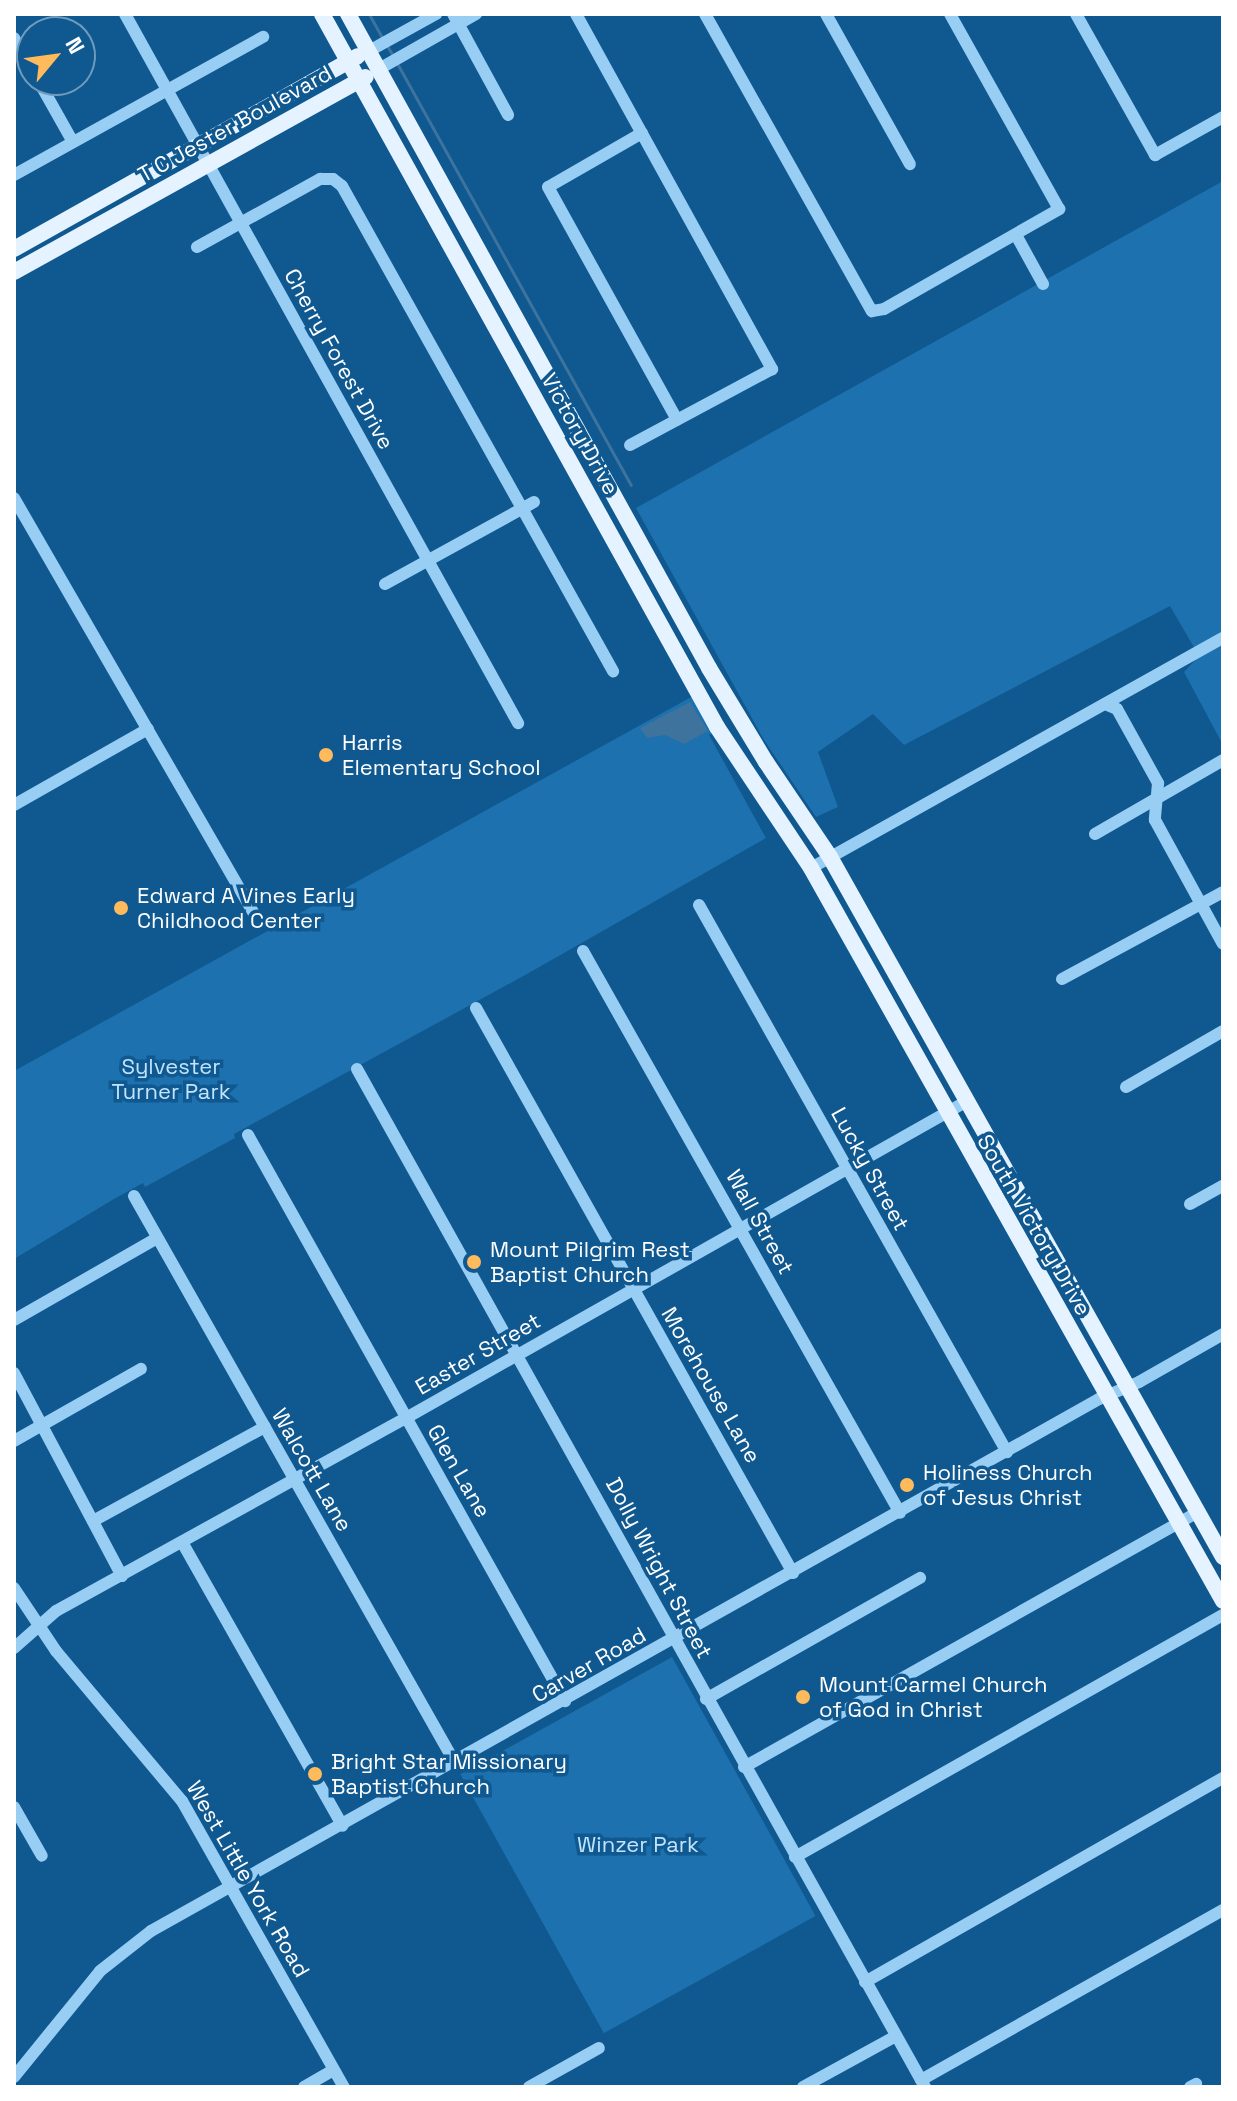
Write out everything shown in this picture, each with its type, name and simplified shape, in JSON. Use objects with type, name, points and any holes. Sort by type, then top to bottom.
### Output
[{"type":"main road","name":"Victory Drive","points":[[322,14],[690,678],[745,772],[811,868]]},
{"type":"main road","name":"Victory Drive","points":[[348,14],[383,66],[487,266],[709,668],[766,762],[830,857]]},
{"type":"main road","name":"T C Jester Boulevard","points":[[14,249],[373,48]]},
{"type":"main road","name":"T C Jester Boulevard","points":[[14,272],[383,66]]},
{"type":"main road","points":[[47,231],[56,248]]},
{"type":"main road","points":[[468,277],[487,266]]},
{"type":"main road","points":[[579,478],[598,467]]},
{"type":"main road","points":[[690,678],[709,668]]},
{"type":"main road","name":"South Victory Drive","points":[[830,857],[1223,1557]]},
{"type":"main road","name":"South Victory Drive","points":[[811,868],[945,1113],[1223,1601]]},
{"type":"main road","points":[[1024,1251],[1045,1240]]},
{"type":"street","name":"Cherry Forest Drive","points":[[125,14],[518,723]]},
{"type":"street","name":"T C Jester Boulevard","points":[[373,48],[436,14]]},
{"type":"street","name":"T C Jester Boulevard","points":[[383,66],[419,46],[456,19],[476,14]]},
{"type":"street","points":[[576,14],[772,369],[630,445]]},
{"type":"street","points":[[705,14],[872,311],[884,309],[1059,209],[950,14]]},
{"type":"street","points":[[826,14],[910,164]]},
{"type":"street","points":[[1076,14],[1155,155],[1223,117]]},
{"type":"street","points":[[456,19],[508,115]]},
{"type":"street","points":[[14,175],[263,37]]},
{"type":"street","points":[[47,96],[73,142]]},
{"type":"street","points":[[642,133],[548,187],[677,420]]},
{"type":"street","points":[[197,247],[320,179],[333,179],[350,200],[613,671]]},
{"type":"street","points":[[1016,235],[1043,284]]},
{"type":"street","points":[[14,498],[253,912]]},
{"type":"street","points":[[385,584],[534,502]]},
{"type":"street","points":[[811,868],[1223,638]]},
{"type":"street","points":[[1105,704],[1117,709],[1158,783],[1155,820],[1158,829],[1223,944]]},
{"type":"street","points":[[14,805],[148,729]]},
{"type":"street","points":[[1095,834],[1223,760]]},
{"type":"street","points":[[1062,979],[1223,892]]},
{"type":"street","name":"Lucky Street","points":[[699,905],[1007,1452]]},
{"type":"street","name":"Wall Street","points":[[583,951],[900,1513]]},
{"type":"street","name":"Morehouse Lane","points":[[476,1008],[793,1573]]},
{"type":"street","points":[[1126,1087],[1223,1031]]},
{"type":"street","name":"Dolly Wright Street","points":[[357,1069],[923,2084]]},
{"type":"street","name":"Easter Street","points":[[14,1648],[56,1611],[406,1418],[967,1101]]},
{"type":"street","name":"Glen Lane","points":[[248,1135],[565,1701]]},
{"type":"street","points":[[1190,1204],[1223,1186]]},
{"type":"street","name":"Walcott Lane","points":[[134,1196],[455,1763]]},
{"type":"street","points":[[14,1320],[157,1238]]},
{"type":"street","name":"Carver Road","points":[[14,2077],[111,1960],[151,1931],[1106,1396],[1223,1334]]},
{"type":"street","points":[[14,1441],[141,1369]]},
{"type":"street","points":[[14,1373],[122,1576]]},
{"type":"street","points":[[93,1521],[265,1427]]},
{"type":"street","points":[[744,1767],[1198,1512]]},
{"type":"street","points":[[182,1542],[343,1826]]},
{"type":"street","points":[[706,1699],[920,1578]]},
{"type":"street","name":"West Little York Road","points":[[14,1588],[37,1626],[173,1789],[232,1886],[344,2087]]},
{"type":"street","points":[[795,1857],[1223,1615]]},
{"type":"street","points":[[865,1982],[1223,1778]]},
{"type":"street","points":[[14,1807],[42,1856]]},
{"type":"street","points":[[923,2084],[1223,1910]]},
{"type":"street","points":[[803,2087],[896,2036]]},
{"type":"street","points":[[529,2087],[599,2048]]},
{"type":"street","points":[[304,2087],[334,2070]]},
{"type":"green space","points":[[1223,181],[1223,745],[1184,672],[1199,656],[1170,606],[904,745],[873,714],[818,752],[838,807],[816,817],[764,740],[636,508]]},
{"type":"green space","name":"Sylvester Turner Park","points":[[693,696],[713,733],[709,735],[766,838],[527,974],[234,1134],[235,1138],[145,1187],[143,1183],[114,1199],[14,1259],[14,1071]]},
{"type":"green space","name":"Winzer Park","points":[[672,1657],[816,1916],[604,2033],[460,1774]]},
{"type":"shaded area","points":[[690,702],[708,731],[684,744],[665,735],[647,738],[640,728]]},
{"type":"waterway","points":[[369,14],[382,37]]},
{"type":"waterway","points":[[386,44],[394,58]]},
{"type":"waterway","points":[[398,65],[631,485]]},
{"type":"place","name":"Harris Elementary School","points":[[326,755]]},
{"type":"place","name":"Edward A Vines Early Childhood Center","points":[[121,908]]},
{"type":"place","name":"Mount Pilgrim Rest Baptist Church","points":[[474,1262]]},
{"type":"place","name":"Holiness Church of Jesus Christ","points":[[907,1485]]},
{"type":"place","name":"Mount Carmel Church of God in Christ","points":[[803,1697]]},
{"type":"place","name":"Bright Star Missionary Baptist Church","points":[[315,1774]]}]
